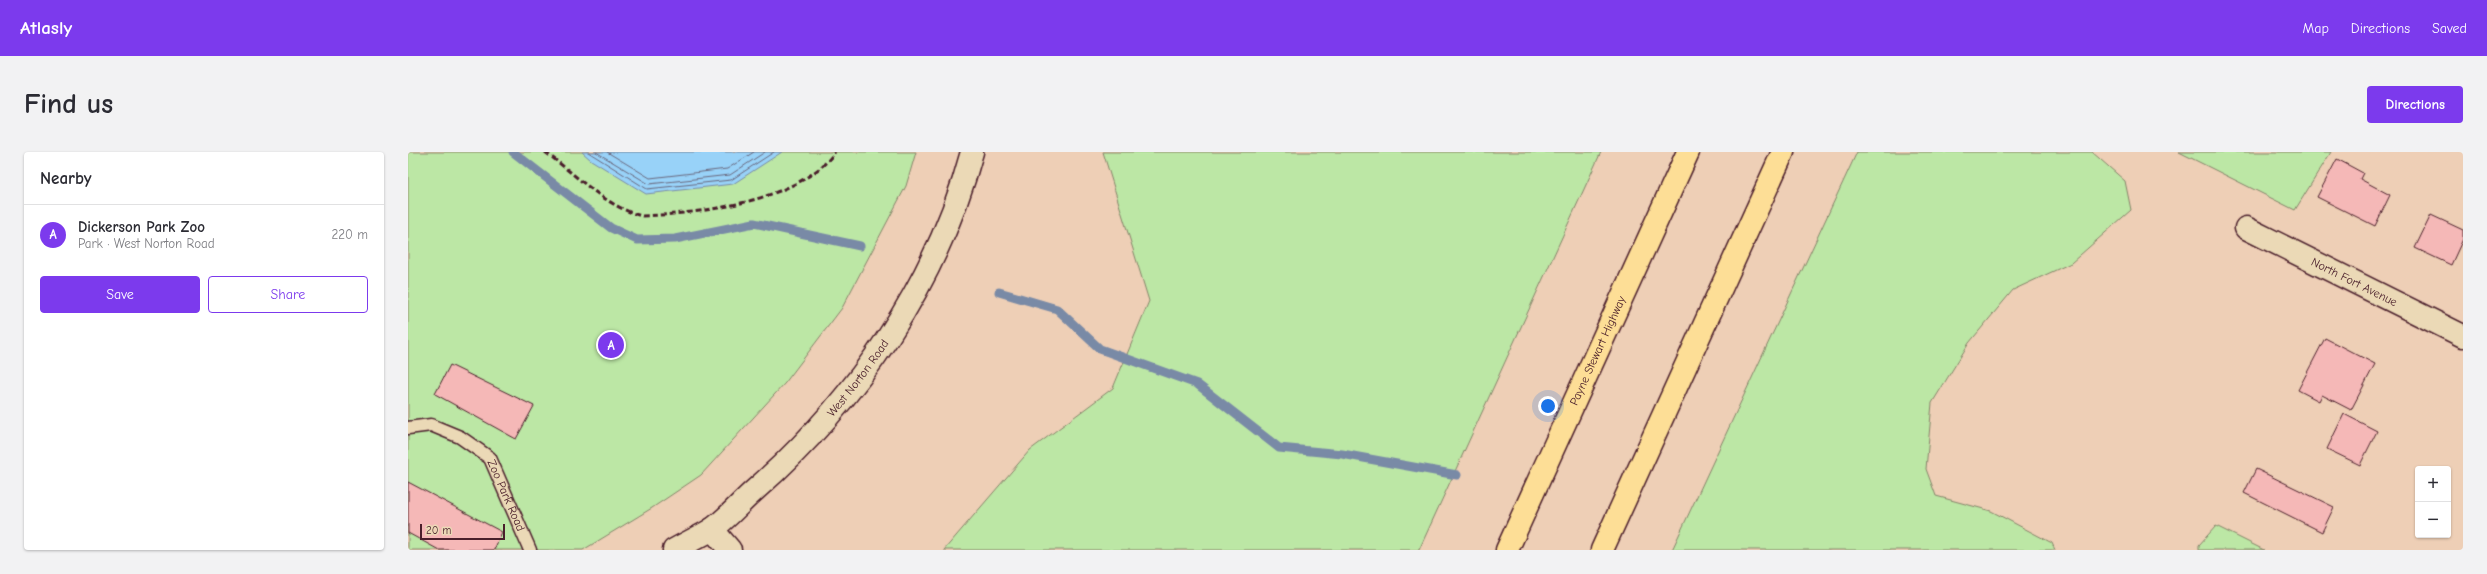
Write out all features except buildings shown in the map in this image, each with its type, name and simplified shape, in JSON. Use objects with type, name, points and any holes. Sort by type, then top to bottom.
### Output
[{"type":"highway","name":"Payne Stewart Highway","points":[[1507,550],[1688,152]]},
{"type":"highway","points":[[1602,550],[1624,505],[1783,152]]},
{"type":"highway","points":[[1499,550],[1529,503]]},
{"type":"highway","points":[[1610,550],[1624,505]]},
{"type":"main road","name":"West Norton Road","points":[[674,550],[712,529],[807,441],[865,371],[916,290],[954,207],[972,152]]},
{"type":"main road","name":"North Fort Avenue","points":[[2246,228],[2463,336]]},
{"type":"main road","points":[[712,529],[730,550]]},
{"type":"lane","name":"Zoo Park Road","points":[[408,428],[430,425],[460,437],[490,458],[530,550]]},
{"type":"green space","points":[[408,152],[916,152],[906,186],[842,308],[785,383],[701,475],[652,508],[583,550],[408,550]]},
{"type":"green space","points":[[1103,152],[1601,152],[1419,550],[944,550],[1030,450],[1113,388],[1149,301]]},
{"type":"green space","points":[[1857,152],[2092,152],[2125,181],[2131,210],[2071,263],[2013,290],[1969,343],[1932,403],[1926,469],[1936,496],[1991,511],[2052,543],[2055,550],[1672,550]]},
{"type":"green space","points":[[2179,152],[2331,152],[2295,210]]},
{"type":"green space","points":[[2216,526],[2264,550],[2199,550],[2199,545]]},
{"type":"water","points":[[582,152],[782,152],[733,184],[646,194],[591,160]]},
{"type":"waterway","points":[[513,152],[611,228],[637,240],[675,239],[754,223],[860,246]]},
{"type":"waterway","points":[[999,292],[1057,309],[1100,349],[1197,384],[1279,448],[1342,454],[1457,475]]},
{"type":"railway","points":[[545,152],[603,198],[629,212],[642,216],[691,212],[747,202],[774,193],[798,182],[819,169],[835,152]]},
{"type":"place","name":"Dickerson Park Zoo","points":[[611,345]]}]
